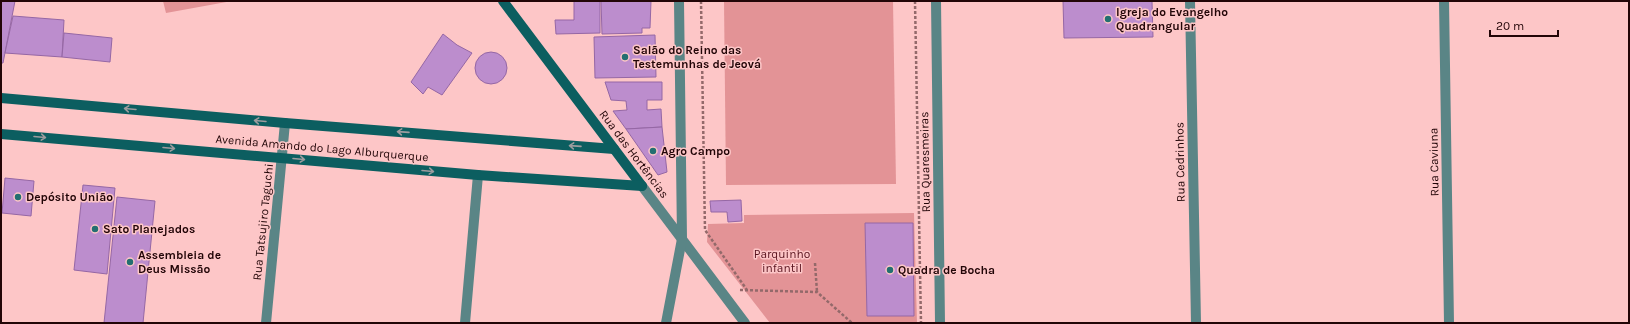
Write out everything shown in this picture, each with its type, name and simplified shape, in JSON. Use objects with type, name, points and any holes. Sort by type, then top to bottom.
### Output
[{"type":"street","name":"Rua das Hortências","points":[[503,1],[745,323]]},
{"type":"street","points":[[666,323],[682,239],[679,1]]},
{"type":"street","name":"Rua Quaresmeiras","points":[[936,1],[940,323]]},
{"type":"street","name":"Rua Cedrinhos","points":[[1190,1],[1196,323]]},
{"type":"street","name":"Rua Caviuna","points":[[1444,1],[1449,323]]},
{"type":"street","name":"Avenida Amando do Lago Alburquerque","points":[[1,98],[285,123],[614,149]]},
{"type":"street","name":"Rua Tatsujiro Taguchi","points":[[266,323],[283,158],[285,123]]},
{"type":"street","name":"Avenida Amando do Lago Alburquerque","points":[[1,134],[478,175],[642,186]]},
{"type":"street","points":[[466,323],[478,175]]},
{"type":"path","points":[[701,1],[705,230],[747,290]]},
{"type":"path","points":[[915,1],[921,323]]},
{"type":"path","points":[[815,263],[816,292]]},
{"type":"path","points":[[720,290],[816,292],[852,323]]},
{"type":"green space","points":[[163,1],[232,1],[166,13]]},
{"type":"green space","points":[[724,1],[893,1],[896,184],[726,185]]},
{"type":"green space","name":"Parquinho infantil","points":[[914,213],[917,323],[770,323],[707,242],[708,224],[744,223],[744,215]]},
{"type":"building","points":[[1,1],[15,1],[3,63],[1,63]]},
{"type":"building","points":[[574,1],[600,1],[600,33],[556,34],[555,20],[574,20]]},
{"type":"building","points":[[601,1],[651,1],[650,28],[642,28],[642,33],[602,34]]},
{"type":"building","name":"Igreja do Evangelho Quadrangular","points":[[1063,1],[1152,1],[1153,37],[1064,38]]},
{"type":"building","points":[[13,16],[64,20],[62,57],[5,53]]},
{"type":"building","points":[[64,33],[112,38],[110,62],[62,57]]},
{"type":"building","points":[[443,34],[457,45],[472,53],[442,95],[428,87],[423,94],[411,82]]},
{"type":"building","name":"Salão do Reino das Testemunhas de Jeová","points":[[655,35],[656,77],[595,78],[594,37]]},
{"type":"building","points":[[488,52],[494,52],[503,56],[507,68],[503,80],[494,84],[488,84],[479,80],[475,71],[475,65],[479,56]]},
{"type":"building","points":[[605,82],[662,82],[662,100],[647,100],[647,110],[661,109],[662,127],[626,129],[613,111],[627,110],[626,101],[611,100]]},
{"type":"building","name":"Agro Campo","points":[[662,127],[667,172],[658,175],[626,129]]},
{"type":"building","name":"Depósito União","points":[[5,178],[34,181],[31,216],[2,213]]},
{"type":"building","name":"Sato Planejados","points":[[83,185],[115,188],[107,274],[74,270]]},
{"type":"building","name":"Assembleia de Deus Missão","points":[[117,197],[155,201],[143,323],[104,323]]},
{"type":"building","points":[[741,200],[742,221],[728,222],[727,212],[711,212],[710,201]]},
{"type":"building","name":"Quadra de Bocha","points":[[865,223],[913,223],[914,316],[867,316]]},
{"type":"place","name":"Igreja do Evangelho Quadrangular","points":[[1108,19]]},
{"type":"place","name":"Salão do Reino das Testemunhas de Jeová","points":[[625,57]]},
{"type":"place","name":"Agro Campo","points":[[653,151]]},
{"type":"place","name":"Depósito União","points":[[18,197]]},
{"type":"place","name":"Sato Planejados","points":[[95,229]]},
{"type":"place","name":"Assembleia de Deus Missão","points":[[130,262]]},
{"type":"place","name":"Quadra de Bocha","points":[[890,270]]}]
